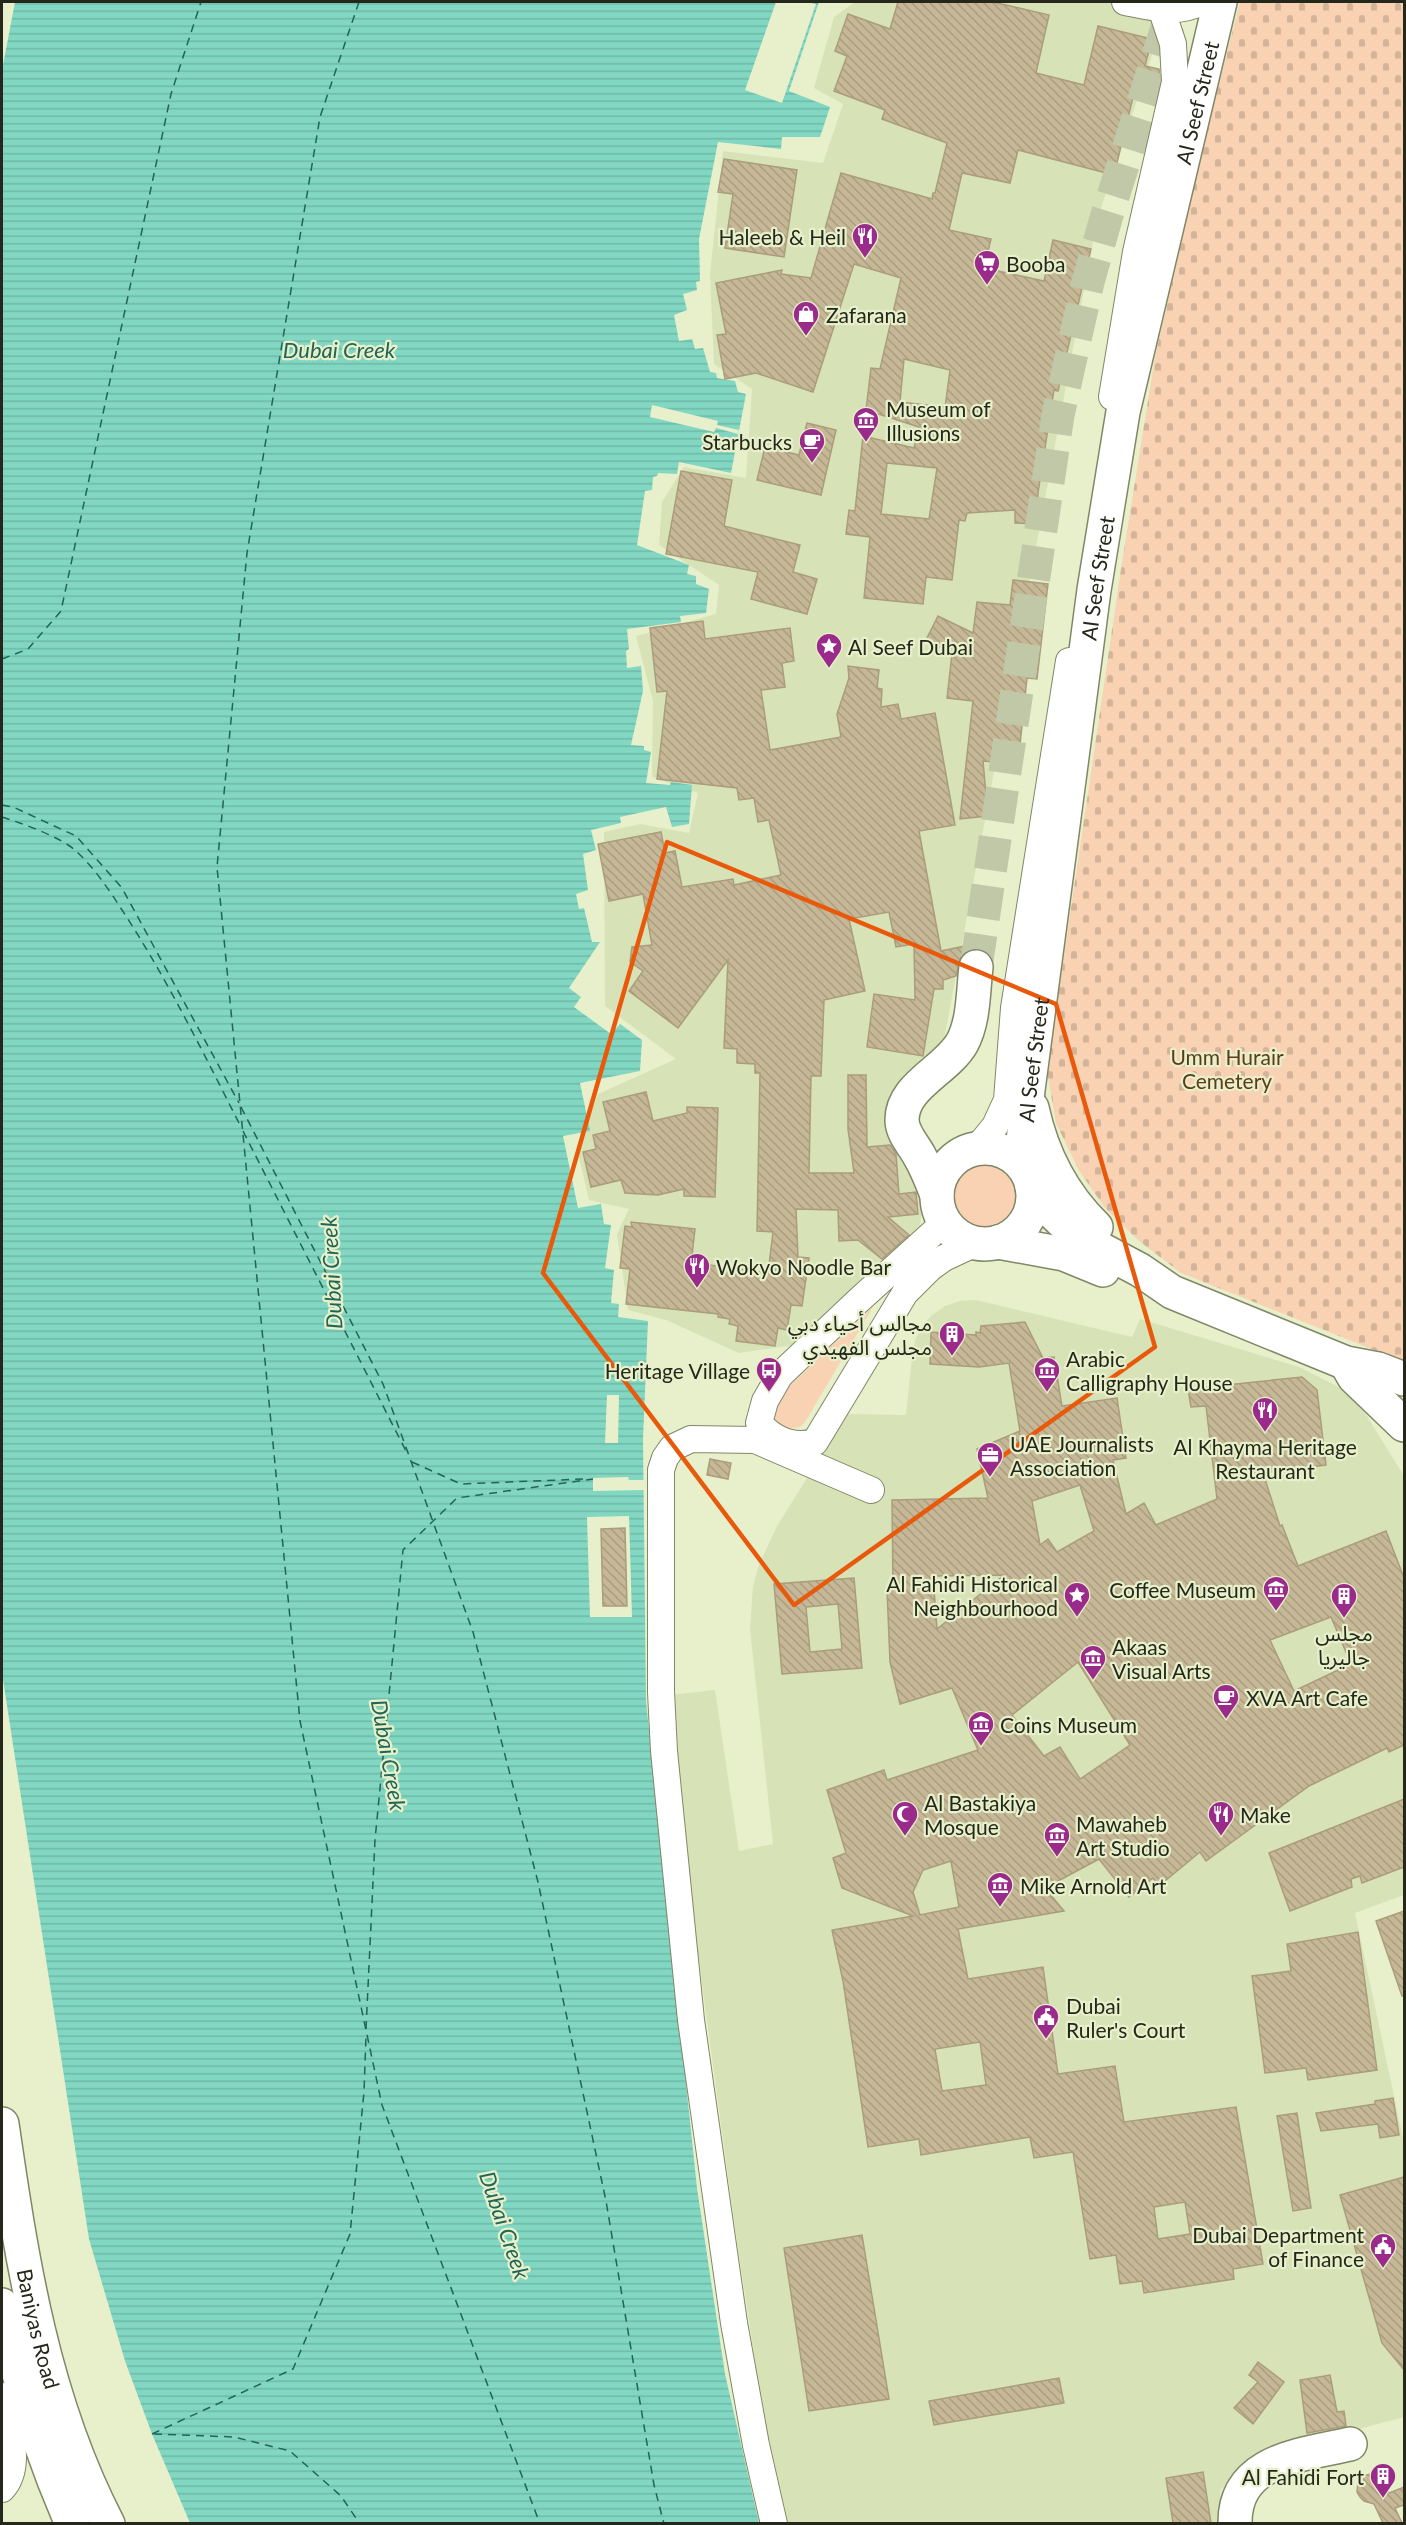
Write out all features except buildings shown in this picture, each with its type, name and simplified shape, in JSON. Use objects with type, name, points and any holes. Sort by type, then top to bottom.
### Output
[{"type":"street","points":[[1125,2],[1179,9],[1202,2]]},
{"type":"street","name":"Al Seef Street","points":[[1026,1175],[1028,1090],[1094,590],[1123,412],[1220,2]]},
{"type":"street","name":"Al Seef Street","points":[[970,1151],[995,1126],[1007,1100],[1010,1081],[1011,1028],[1024,936],[1134,264],[1174,96],[1175,56],[1160,5]]},
{"type":"street","points":[[976,967],[970,1019],[963,1041],[949,1059],[909,1097],[903,1109],[902,1123],[906,1136],[914,1146],[953,1232],[987,1243],[1064,1254],[1129,1282],[1172,1292],[1346,1363],[1378,1369],[1404,1379]]},
{"type":"street","points":[[1028,1090],[1036,1128],[1062,1187],[1078,1210],[1097,1228],[1155,1272],[1172,1292]]},
{"type":"street","points":[[914,1146],[942,1155],[993,1148],[1003,1151],[1026,1175],[1049,1209],[1078,1237],[1140,1270],[1172,1292]]},
{"type":"street","points":[[970,1151],[950,1162],[942,1175],[941,1209],[892,1272],[858,1300],[780,1375],[762,1409],[759,1423],[766,1431],[794,1444],[815,1442],[905,1293],[930,1268],[944,1258],[1016,1233],[1024,1224],[1033,1200],[1026,1175]]},
{"type":"street","points":[[1346,1363],[1354,1377],[1404,1425]]},
{"type":"street","points":[[774,2523],[756,2445],[736,2333],[691,2020],[664,1751],[661,1692],[661,1470],[672,1448],[691,1438],[755,1440],[871,1490]]},
{"type":"street","name":"Baniyas Road","points":[[2,2124],[35,2322],[55,2390],[87,2480],[108,2523]]},
{"type":"street","name":"Baniyas Road","points":[[2,2305],[11,2392],[73,2523]]},
{"type":"street","points":[[11,2392],[44,2414],[52,2411],[55,2390]]},
{"type":"street","points":[[2,2489],[11,2474],[11,2392]]},
{"type":"street","points":[[1235,2523],[1236,2510],[1243,2492],[1260,2471],[1275,2462],[1350,2444]]},
{"type":"street","points":[[73,2523],[76,2519],[86,2515],[95,2523]]},
{"type":"highlighted area","points":[[667,842],[1056,1004],[1155,1347],[794,1605],[543,1273]]},
{"type":"shaded area","name":"Al Seef Dubai","points":[[855,2],[1164,2],[1160,31],[1097,220],[943,1045],[894,1116],[923,1195],[920,1226],[794,1345],[739,1353],[666,1320],[628,1310],[617,1234],[629,1209],[589,1200],[577,1149],[598,1094],[676,1059],[605,1006],[604,832],[640,824],[689,833],[698,793],[652,777],[653,701],[636,636],[716,614],[719,585],[659,545],[662,502],[684,467],[746,478],[752,389],[714,364],[710,274],[723,151],[823,163],[843,104],[814,88],[834,17]]},
{"type":"shaded area","points":[[976,1300],[1132,1337],[1140,1319],[1299,1367],[1335,1385],[1351,1398],[1365,1413],[1404,1476],[1404,1895],[1355,1913],[1404,2143],[1404,2417],[1265,2454],[1220,2490],[1224,2523],[786,2523],[764,2420],[735,2228],[682,1836],[669,1695],[715,1690],[739,1851],[773,1844],[750,1629],[753,1586],[759,1565],[777,1526],[847,1414],[906,1415],[912,1357],[921,1327],[945,1306],[960,1301]]},
{"type":"green space","name":"Umm Hurair Cemetery","points":[[1240,2],[1404,2],[1404,1362],[1181,1273],[1139,1241],[1105,1208],[1078,1169],[1056,1123],[1047,1071],[1121,569],[1155,357],[1207,131]]},
{"type":"green space","points":[[984,1155],[1000,1158],[1013,1167],[1022,1180],[1025,1196],[1022,1212],[1013,1225],[1000,1234],[984,1237],[968,1234],[955,1225],[946,1212],[943,1196],[946,1180],[955,1167],[968,1158]]},
{"type":"green space","points":[[873,1307],[805,1422],[800,1427],[788,1429],[776,1423],[773,1417],[777,1398]]},
{"type":"water","name":"Dubai Creek","points":[[15,2],[819,2],[789,91],[830,107],[820,137],[782,137],[781,149],[718,142],[699,239],[700,281],[696,282],[697,290],[683,294],[687,310],[674,315],[679,341],[692,339],[695,349],[703,348],[710,372],[716,373],[717,378],[735,381],[738,392],[746,394],[731,473],[679,462],[677,474],[658,473],[653,477],[652,490],[645,491],[637,545],[689,565],[687,574],[696,576],[696,584],[709,589],[706,613],[680,616],[681,622],[627,629],[629,649],[626,651],[627,668],[641,666],[643,691],[631,745],[644,746],[644,750],[651,752],[646,783],[670,785],[671,782],[692,785],[689,824],[672,827],[666,807],[620,817],[621,823],[591,830],[596,850],[583,854],[588,890],[576,894],[579,909],[584,908],[592,942],[600,942],[569,988],[581,997],[574,1007],[611,1034],[620,1024],[642,1040],[640,1071],[580,1083],[590,1131],[563,1136],[578,1208],[601,1204],[604,1224],[611,1225],[605,1268],[614,1270],[611,1303],[619,1304],[618,1317],[648,1321],[643,1439],[646,1701],[697,2188],[725,2374],[759,2523],[190,2523],[152,2434],[125,2361],[89,2239],[2,1673],[2,70]]},
{"type":"pier","points":[[776,2],[816,4],[782,103],[745,90]]},
{"type":"pier","points":[[652,405],[718,421],[717,425],[739,430],[738,434],[716,428],[714,432],[650,417]]},
{"type":"pier","points":[[607,1395],[619,1395],[618,1443],[605,1443]]},
{"type":"pier","points":[[628,1477],[629,1480],[645,1480],[645,1490],[593,1491],[593,1478]]},
{"type":"pier","points":[[629,1516],[632,1617],[590,1617],[587,1517]]},
{"type":"ferry route","points":[[2,659],[28,649],[61,611],[171,94],[201,2]]},
{"type":"ferry route","points":[[359,2],[320,117],[247,553],[217,867],[300,1721],[382,2105],[540,2524]]},
{"type":"ferry route","points":[[2,805],[13,807],[76,836],[122,888],[239,1103]]},
{"type":"ferry route","points":[[2,817],[61,841],[76,851],[100,877],[162,976],[241,1127]]},
{"type":"ferry route","points":[[241,1107],[383,1384],[473,1632],[538,1882],[606,2201],[654,2485],[664,2524]]},
{"type":"ferry route","points":[[243,1131],[407,1453]]},
{"type":"ferry route","points":[[412,1462],[461,1484],[583,1479]]},
{"type":"ferry route","points":[[366,2029],[375,1840],[403,1550],[457,1498],[593,1479]]},
{"type":"ferry route","points":[[152,2434],[293,2369],[350,2234],[364,2092],[366,2036]]},
{"type":"ferry route","points":[[154,2434],[234,2437],[290,2451],[341,2496],[360,2524]]},
{"type":"tunnel","points":[[976,967],[1058,415],[1088,282],[1107,215],[1174,6]]},
{"type":"place","name":"Haleeb & Heil","points":[[865,259]]},
{"type":"place","name":"Booba","points":[[987,286]]},
{"type":"place","name":"Zafarana","points":[[806,337]]},
{"type":"place","name":"Museum of Illusions","points":[[866,443]]},
{"type":"place","name":"Starbucks","points":[[812,464]]},
{"type":"place","name":"Al Seef Dubai","points":[[829,669]]},
{"type":"place","name":"Wokyo Noodle Bar","points":[[697,1289]]},
{"type":"place","name":"مجالس أحياء دبي مجلس الفهيدي","points":[[952,1357]]},
{"type":"place","name":"Heritage Village","points":[[769,1393]]},
{"type":"place","name":"Arabic Calligraphy House","points":[[1047,1393]]},
{"type":"place","name":"Al Khayma Heritage Restaurant","points":[[1265,1433]]},
{"type":"place","name":"UAE Journalists Association","points":[[990,1478]]},
{"type":"place","name":"Coffee Museum","points":[[1276,1612]]},
{"type":"place","name":"Al Fahidi Historical Neighbourhood","points":[[1077,1618]]},
{"type":"place","name":"مجلس جاليريا","points":[[1344,1619]]},
{"type":"place","name":"Akaas Visual Arts","points":[[1093,1681]]},
{"type":"place","name":"XVA Art Cafe","points":[[1226,1720]]},
{"type":"place","name":"Coins Museum","points":[[981,1747]]},
{"type":"place","name":"Al Bastakiya Mosque","points":[[905,1837]]},
{"type":"place","name":"Make","points":[[1221,1837]]},
{"type":"place","name":"Mawaheb Art Studio","points":[[1057,1858]]},
{"type":"place","name":"Mike Arnold Art","points":[[1000,1908]]},
{"type":"place","name":"Dubai Ruler's Court","points":[[1046,2040]]},
{"type":"place","name":"Dubai Department of Finance","points":[[1383,2269]]},
{"type":"place","name":"Al Fahidi Fort","points":[[1383,2499]]}]
